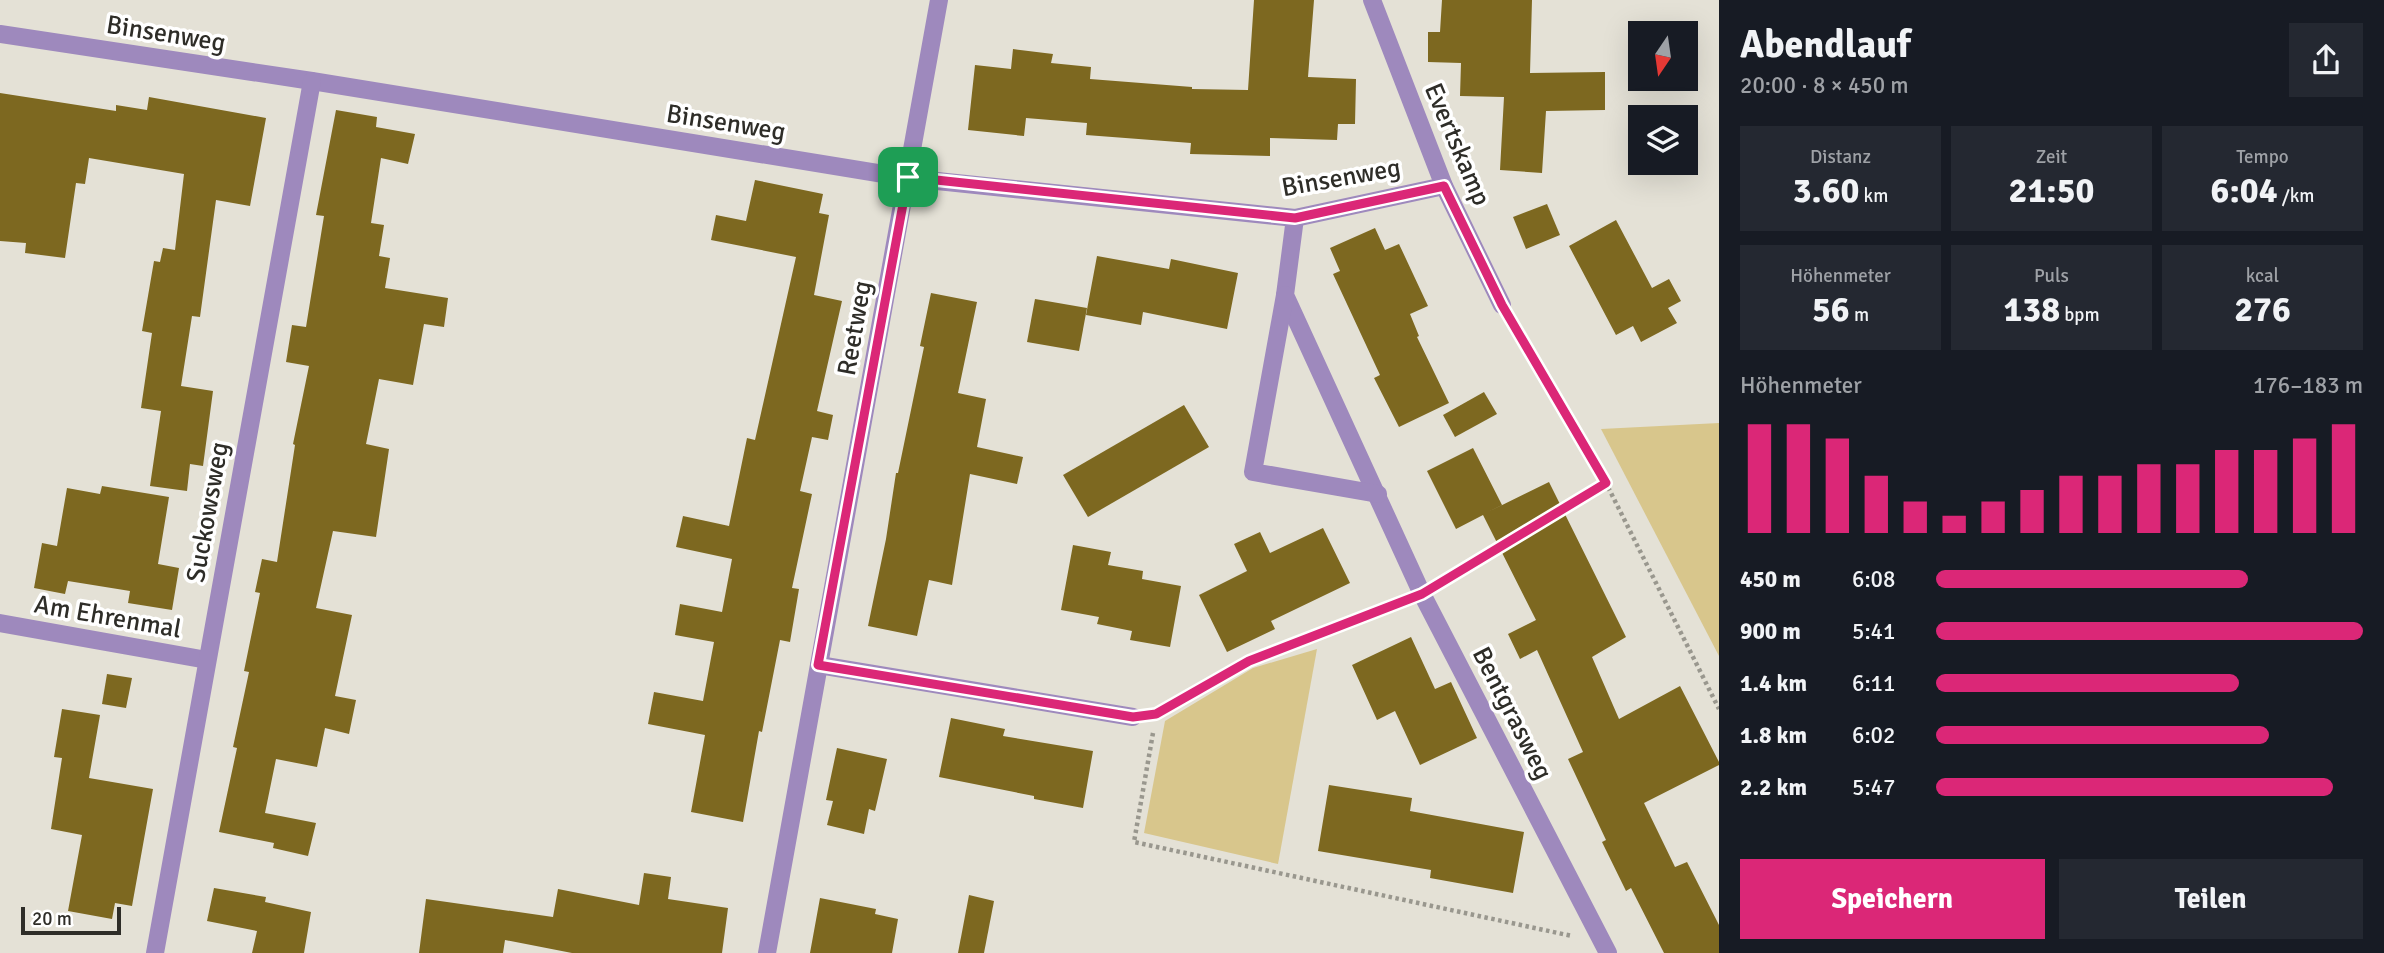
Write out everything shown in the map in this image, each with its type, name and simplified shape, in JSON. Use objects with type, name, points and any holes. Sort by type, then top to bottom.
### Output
[{"type":"street","name":"Reetweg","points":[[767,953],[939,0]]},
{"type":"street","name":"Evertskamp","points":[[1371,0],[1444,186],[1502,305]]},
{"type":"street","name":"Binsenweg","points":[[0,34],[312,81],[908,177],[1295,218],[1444,186]]},
{"type":"street","name":"Suckowsweg","points":[[155,953],[312,81]]},
{"type":"street","points":[[1295,218],[1285,295],[1253,472],[1378,494]]},
{"type":"street","name":"Bentgrasweg","points":[[1285,295],[1422,594],[1606,948]]},
{"type":"street","name":"Am Ehrenmal","points":[[0,623],[208,660]]},
{"type":"street","points":[[818,665],[1133,717]]},
{"type":"path","points":[[1502,305],[1606,483],[1719,709]]},
{"type":"path","points":[[1133,717],[1156,714],[1249,661],[1422,594],[1606,483]]},
{"type":"path","points":[[1156,714],[1134,842],[1606,948]]},
{"type":"shaded area","points":[[1719,423],[1719,656],[1601,429]]},
{"type":"shaded area","points":[[1317,649],[1278,864],[1144,833],[1165,721],[1253,668]]},
{"type":"building","points":[[1254,0],[1314,0],[1308,77],[1356,79],[1355,124],[1338,124],[1337,140],[1270,138],[1270,156],[1190,154],[1191,143],[1086,135],[1087,123],[1026,118],[1024,136],[968,130],[975,65],[1011,69],[1013,49],[1053,54],[1051,63],[1091,67],[1090,79],[1192,89],[1248,90]]},
{"type":"building","points":[[1442,0],[1532,0],[1530,73],[1605,72],[1605,110],[1546,111],[1542,173],[1500,170],[1504,97],[1460,96],[1461,63],[1428,62],[1428,32],[1440,32]]},
{"type":"building","points":[[0,93],[116,111],[116,105],[147,110],[149,97],[266,118],[250,206],[216,200],[200,317],[192,316],[181,386],[213,391],[203,466],[190,464],[187,491],[150,486],[161,411],[141,408],[152,333],[142,331],[154,261],[160,262],[163,248],[175,250],[184,174],[89,158],[85,184],[76,183],[65,258],[25,253],[26,243],[0,241]]},
{"type":"building","points":[[336,110],[377,117],[376,127],[415,134],[408,164],[381,158],[371,223],[384,225],[379,256],[390,258],[385,288],[448,298],[444,327],[424,324],[413,385],[379,379],[366,444],[389,449],[376,537],[333,531],[316,608],[352,615],[335,696],[356,700],[349,734],[325,728],[317,767],[276,759],[265,813],[316,823],[308,856],[273,848],[274,843],[219,832],[237,748],[233,747],[249,672],[244,671],[260,593],[255,592],[262,559],[277,562],[295,445],[293,444],[309,366],[286,362],[292,325],[306,327],[324,216],[316,215]]},
{"type":"building","points":[[755,180],[823,194],[819,213],[829,215],[814,295],[842,301],[817,411],[833,415],[828,440],[812,437],[800,491],[812,494],[792,588],[799,589],[790,642],[780,640],[762,732],[759,731],[743,822],[691,812],[705,735],[648,724],[654,692],[703,701],[714,642],[675,635],[680,604],[722,612],[732,559],[676,547],[683,516],[729,526],[747,438],[755,440],[796,257],[711,240],[716,215],[746,221]]},
{"type":"building","points":[[1547,204],[1560,235],[1526,249],[1513,217]]},
{"type":"building","points":[[1616,220],[1652,288],[1669,279],[1681,301],[1668,308],[1677,323],[1641,342],[1633,326],[1616,335],[1569,246]]},
{"type":"building","points":[[1375,228],[1385,250],[1399,244],[1428,306],[1410,314],[1419,336],[1417,337],[1449,403],[1399,427],[1374,378],[1380,375],[1333,274],[1340,271],[1330,248]]},
{"type":"building","points":[[1097,256],[1169,269],[1171,259],[1238,273],[1227,329],[1143,312],[1141,325],[1086,315]]},
{"type":"building","points":[[931,293],[977,302],[958,393],[986,399],[977,447],[1023,457],[1017,484],[970,474],[952,585],[929,580],[917,636],[868,626],[896,473],[924,347],[920,346]]},
{"type":"building","points":[[1035,299],[1087,308],[1079,351],[1027,342]]},
{"type":"building","points":[[1484,392],[1497,414],[1455,437],[1443,415]]},
{"type":"building","points":[[1184,405],[1209,447],[1088,517],[1063,475]]},
{"type":"building","points":[[1473,448],[1502,505],[1488,512],[1549,482],[1626,637],[1592,657],[1619,719],[1680,686],[1719,762],[1719,765],[1644,803],[1675,867],[1687,862],[1719,925],[1719,953],[1664,953],[1631,888],[1626,891],[1602,842],[1606,840],[1568,759],[1583,752],[1537,650],[1520,659],[1508,634],[1536,620],[1483,515],[1456,529],[1427,471]]},
{"type":"building","points":[[102,486],[169,497],[158,564],[179,568],[172,610],[128,603],[130,591],[68,581],[65,594],[34,588],[42,543],[57,546],[67,488],[100,494]]},
{"type":"building","points":[[1323,528],[1350,583],[1271,621],[1275,629],[1227,652],[1199,595],[1247,571],[1234,544],[1260,532],[1270,553]]},
{"type":"building","points":[[1073,545],[1111,552],[1108,565],[1143,571],[1142,579],[1181,586],[1170,647],[1130,640],[1132,631],[1097,624],[1099,617],[1061,610]]},
{"type":"building","points":[[1411,637],[1435,689],[1451,682],[1477,738],[1420,765],[1395,711],[1377,720],[1352,665]]},
{"type":"building","points":[[107,674],[132,678],[126,708],[102,704]]},
{"type":"building","points":[[62,709],[100,715],[89,778],[153,789],[132,906],[115,903],[112,919],[68,911],[82,835],[51,829],[62,758],[54,757]]},
{"type":"building","points":[[951,718],[1005,729],[1003,736],[1093,751],[1083,808],[939,777]]},
{"type":"building","points":[[837,748],[887,759],[875,811],[869,809],[864,834],[827,825],[833,801],[826,800]]},
{"type":"building","points":[[1329,785],[1412,798],[1410,811],[1524,832],[1513,893],[1430,878],[1431,870],[1318,851]]},
{"type":"building","points":[[644,873],[671,877],[668,899],[728,908],[722,953],[572,953],[505,940],[503,953],[419,953],[426,899],[553,917],[558,889],[639,905]]},
{"type":"building","points":[[214,888],[266,897],[265,902],[311,912],[304,953],[252,953],[257,931],[207,921]]},
{"type":"building","points":[[969,895],[994,901],[984,953],[958,953]]},
{"type":"building","points":[[820,898],[876,909],[875,914],[898,919],[892,953],[810,953]]},
{"type":"route","points":[[908,177],[1295,218],[1444,186],[1502,305],[1606,483],[1422,594],[1249,661],[1156,714],[1133,717],[818,665],[908,177]]}]
